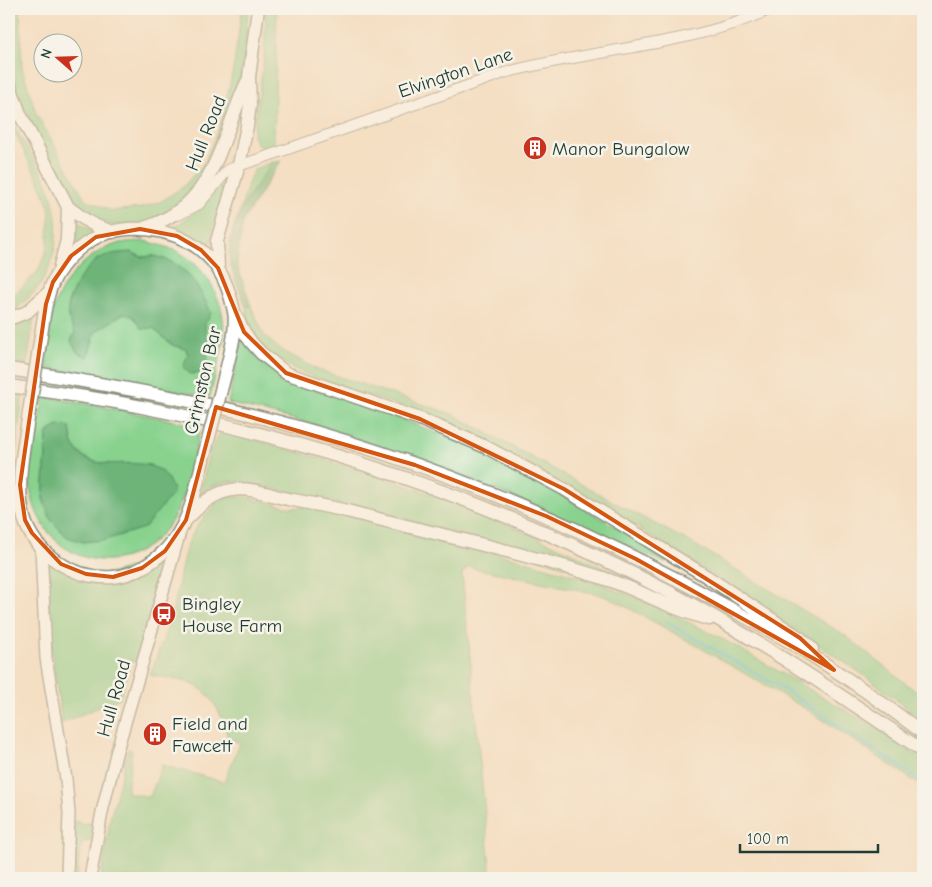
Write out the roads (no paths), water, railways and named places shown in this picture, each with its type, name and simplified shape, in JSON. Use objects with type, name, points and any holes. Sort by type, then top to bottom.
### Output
[{"type":"highway","name":"Hull Road","points":[[218,268],[217,247],[219,234],[239,165],[250,106],[250,77],[258,9]]},
{"type":"highway","name":"Hull Road","points":[[140,229],[170,218],[190,203],[206,182],[226,137],[237,103],[250,77]]},
{"type":"highway","points":[[9,83],[20,114],[68,208],[90,223],[114,232]]},
{"type":"highway","points":[[57,274],[66,240],[68,208]]},
{"type":"highway","name":"Grimston Bar","points":[[140,229],[158,230],[177,236],[201,250],[218,268],[226,285],[234,312],[233,335],[227,367],[205,452],[183,525],[165,551],[142,568],[113,577],[86,574],[56,561],[41,547],[25,520],[20,485],[29,412],[46,304],[57,274],[71,256],[96,237],[114,232],[140,229]]},
{"type":"highway","points":[[9,319],[27,312],[50,291]]},
{"type":"highway","points":[[234,312],[251,342],[261,353],[286,373],[420,419],[486,447],[564,488],[706,576],[800,638],[834,670]]},
{"type":"highway","points":[[9,369],[151,393],[241,413],[325,436],[474,486],[546,516],[678,580],[797,646],[923,733]]},
{"type":"highway","points":[[9,386],[142,407],[235,428],[314,450],[405,479],[535,530],[612,564],[726,624],[804,670],[923,750]]},
{"type":"highway","points":[[183,525],[205,501],[220,493],[243,489],[320,504],[563,566],[643,593],[685,614],[726,624]]},
{"type":"highway","points":[[9,490],[25,520]]},
{"type":"main road","name":"Elvington Lane","points":[[170,218],[199,204],[226,172],[239,165],[504,73],[543,63],[722,28],[771,9]]},
{"type":"main road","name":"Hull Road","points":[[90,878],[102,812],[116,754],[183,525]]},
{"type":"main road","points":[[41,547],[46,658],[66,779],[69,813],[67,878]]},
{"type":"waterway","points":[[666,622],[785,690],[923,782]]},
{"type":"place","name":"Manor Bungalow","points":[[535,148]]},
{"type":"place","name":"Bingley House Farm","points":[[164,614]]},
{"type":"place","name":"Field and Fawcett","points":[[155,734]]}]
